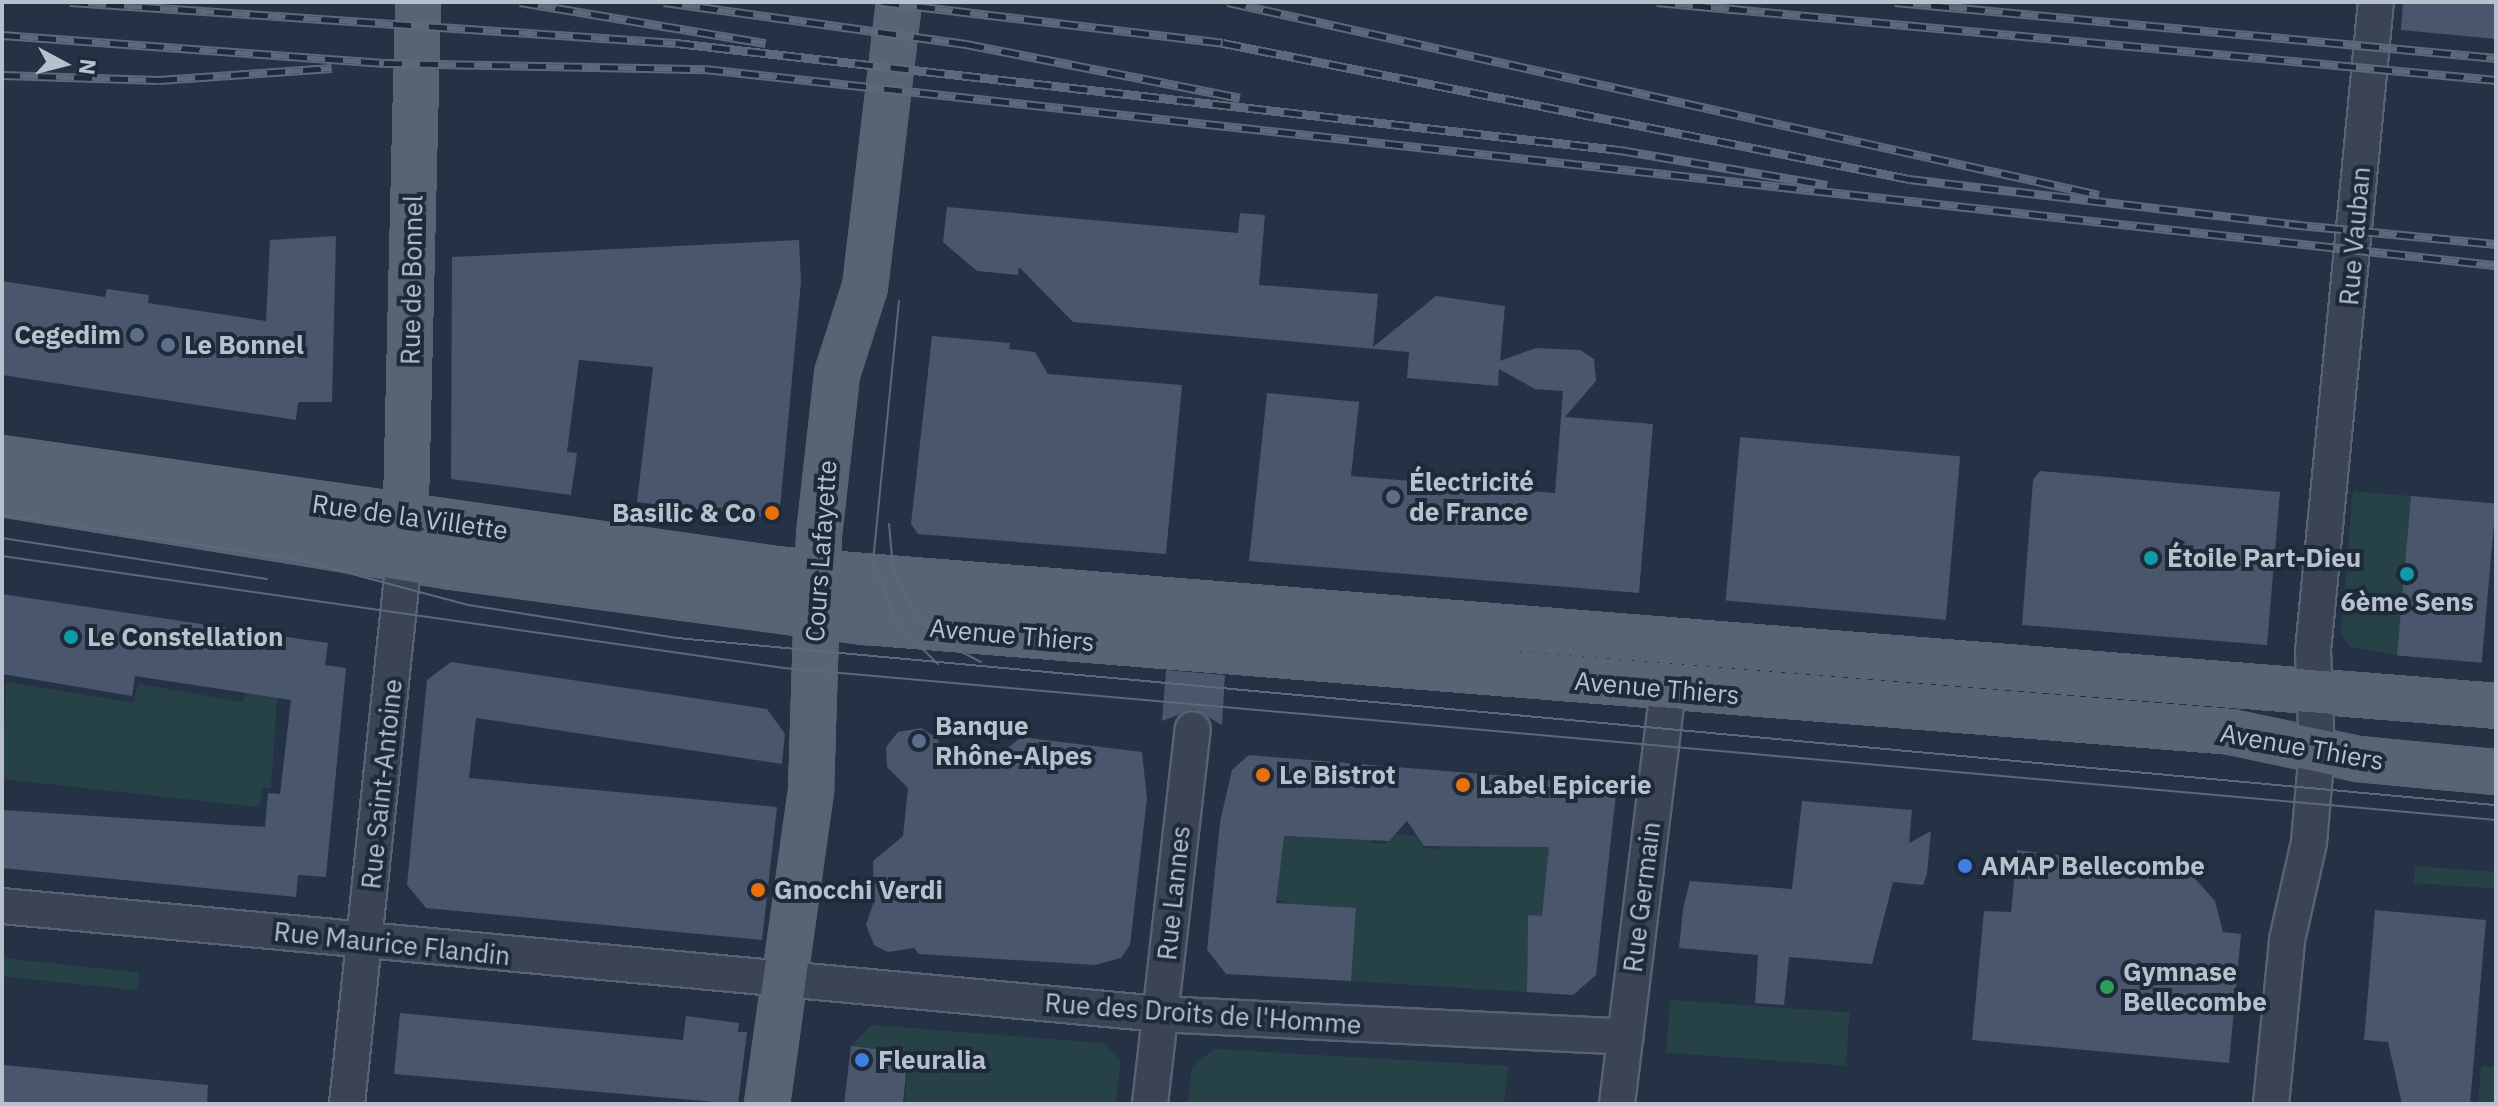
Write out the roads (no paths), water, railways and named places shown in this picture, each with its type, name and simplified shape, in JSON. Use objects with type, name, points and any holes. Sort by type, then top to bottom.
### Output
[{"type":"main road","name":"Rue de Bonnel","points":[[404,558],[418,2]]},
{"type":"main road","name":"Cours Lafayette","points":[[767,1104],[781,982],[811,790],[819,573],[837,374],[865,287],[899,2]]},
{"type":"main road","name":"Rue de la Villette","points":[[2,458],[819,573]]},
{"type":"main road","name":"Rue de la Villette","points":[[2,494],[404,558],[817,614]]},
{"type":"main road","name":"Avenue Thiers","points":[[819,573],[2496,706]]},
{"type":"main road","name":"Avenue Thiers","points":[[817,614],[1668,690],[2231,732],[2317,751],[2496,772]]},
{"type":"street","name":"Rue Vauban","points":[[2271,1104],[2287,940],[2307,860],[2317,751],[2314,692],[2376,2]]},
{"type":"street","name":"Rue Saint-Antoine","points":[[347,1104],[404,558]]},
{"type":"street","name":"Rue Germain","points":[[1617,1104],[1668,690]]},
{"type":"street","name":"Rue Lannes","points":[[1150,1104],[1193,729]]},
{"type":"street","name":"Rue Maurice Flandin","points":[[2,906],[781,982]]},
{"type":"street","name":"Rue des Droits de l'Homme","points":[[781,982],[1160,1014],[1625,1037]]},
{"type":"tram line","points":[[899,301],[873,561],[898,625],[938,664]]},
{"type":"tram line","points":[[2,515],[300,560],[468,605],[677,638],[2496,805]]},
{"type":"tram line","points":[[889,524],[893,569],[913,611],[943,642],[981,662]]},
{"type":"tram line","points":[[2,538],[267,579]]},
{"type":"tram line","points":[[2,556],[784,668],[2496,820]]},
{"type":"railway","points":[[70,2],[676,43],[1620,150],[1827,185]]},
{"type":"railway","points":[[520,2],[766,43]]},
{"type":"railway","points":[[664,2],[966,44],[1240,98]]},
{"type":"railway","points":[[881,2],[1223,43],[1909,179],[2299,225]]},
{"type":"railway","points":[[1228,2],[2099,195]]},
{"type":"railway","points":[[1657,2],[2496,80]]},
{"type":"railway","points":[[1895,2],[2496,58]]},
{"type":"railway","points":[[2,35],[384,63],[705,69],[2496,265]]},
{"type":"railway","points":[[2,75],[159,80],[332,68]]},
{"type":"railway","points":[[2289,224],[2496,244]]},
{"type":"place","name":"Cegedim","points":[[137,335]]},
{"type":"place","name":"Le Bonnel","points":[[168,345]]},
{"type":"place","name":"Électricité de France","points":[[1393,497]]},
{"type":"place","name":"Basilic & Co","points":[[772,513]]},
{"type":"place","name":"Étoile Part-Dieu","points":[[2151,558]]},
{"type":"place","name":"6ème Sens","points":[[2407,574]]},
{"type":"place","name":"Le Constellation","points":[[71,637]]},
{"type":"place","name":"Banque Rhône-Alpes","points":[[919,741]]},
{"type":"place","name":"Le Bistrot","points":[[1263,775]]},
{"type":"place","name":"Label Epicerie","points":[[1463,785]]},
{"type":"place","name":"AMAP Bellecombe","points":[[1965,866]]},
{"type":"place","name":"Gnocchi Verdi","points":[[758,890]]},
{"type":"place","name":"Gymnase Bellecombe","points":[[2107,987]]},
{"type":"place","name":"Fleuralia","points":[[862,1060]]}]
